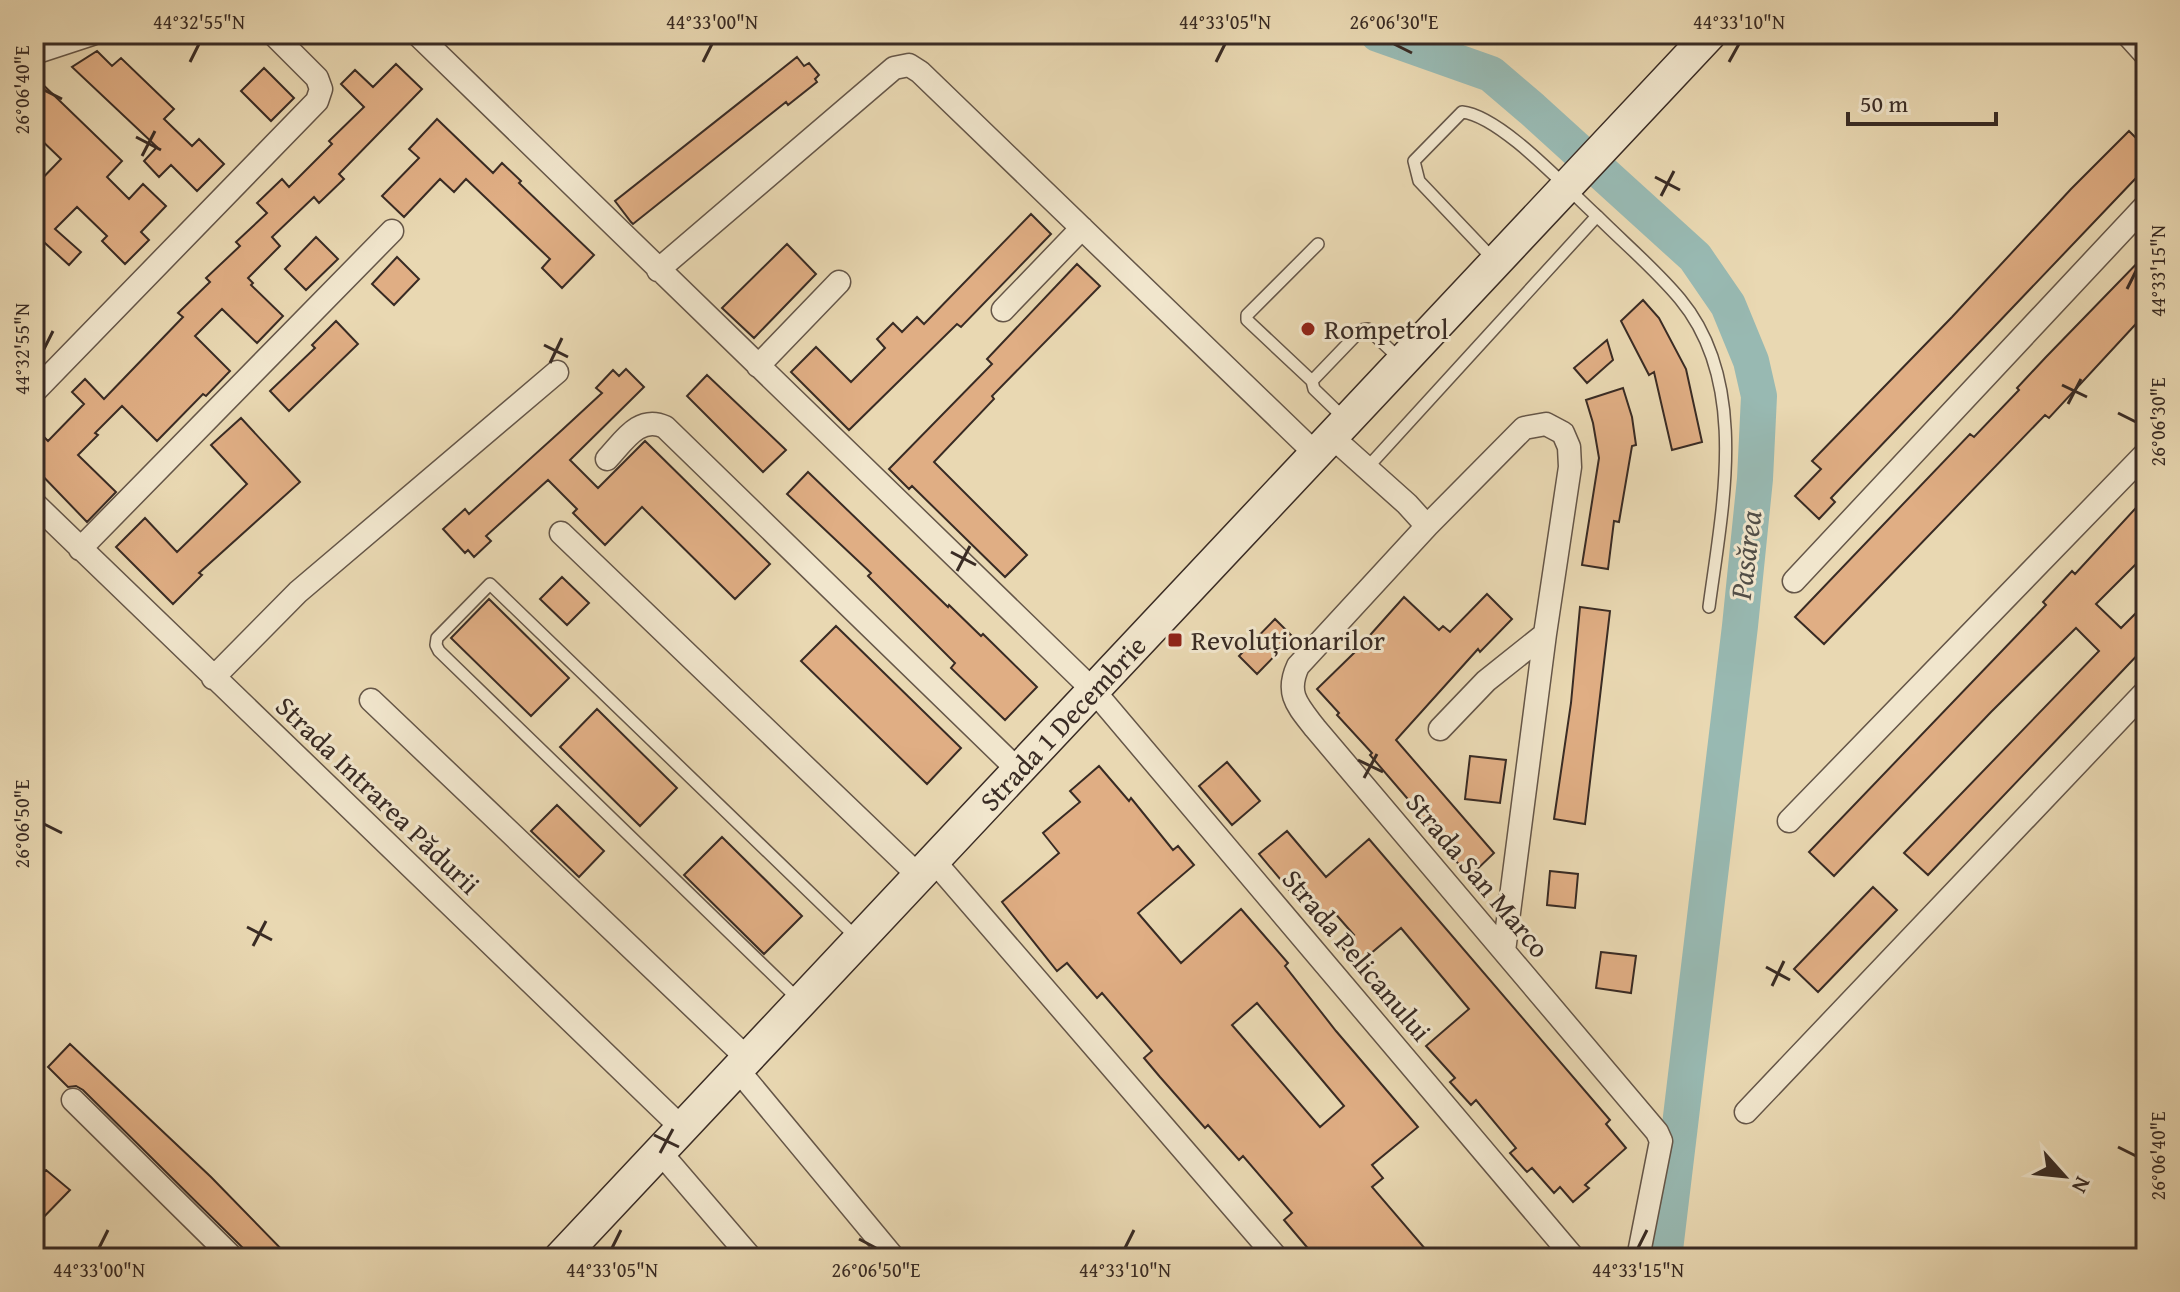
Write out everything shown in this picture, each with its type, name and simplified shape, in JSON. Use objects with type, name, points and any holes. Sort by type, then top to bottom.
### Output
[{"type":"main road","name":"Strada 1 Decembrie","points":[[560,1258],[1710,34]]},
{"type":"street","points":[[34,53],[92,34]]},
{"type":"street","points":[[34,392],[317,101],[321,89],[317,78],[273,34]]},
{"type":"street","name":"Strada Pelicanului","points":[[417,34],[1094,691],[1574,1258]]},
{"type":"street","points":[[658,270],[894,68],[909,65],[920,72],[1082,228],[1332,437],[1427,526],[1524,428],[1546,424],[1563,433],[1569,447],[1570,467],[1504,951]]},
{"type":"street","points":[[1794,581],[2146,205]]},
{"type":"street","points":[[1003,310],[1082,228]]},
{"type":"street","points":[[80,549],[392,231]]},
{"type":"street","points":[[758,366],[839,282]]},
{"type":"street","points":[[213,678],[298,592],[557,372]]},
{"type":"street","points":[[607,459],[638,427],[656,422],[665,427],[1018,770]]},
{"type":"street","points":[[1789,821],[2146,453]]},
{"type":"street","name":"Strada Intrarea Pădurii","points":[[34,503],[683,1129]]},
{"type":"street","name":"Strada San Marco","points":[[1427,526],[1298,666],[1291,680],[1292,691],[1315,728],[1651,1123],[1661,1141],[1638,1258]]},
{"type":"street","points":[[561,533],[926,869],[1277,1258]]},
{"type":"street","points":[[1440,729],[1486,681],[1545,634]]},
{"type":"street","points":[[1746,1112],[2146,691]]},
{"type":"street","points":[[371,700],[743,1065],[894,1258]]},
{"type":"street","points":[[73,1100],[233,1258]]},
{"type":"street","points":[[660,1152],[751,1258]]},
{"type":"lane","points":[[1495,262],[1419,181],[1414,161],[1462,112],[1475,114],[1500,129],[1597,216],[1681,300],[1713,355],[1724,416],[1727,464],[1709,607]]},
{"type":"lane","points":[[1367,468],[1597,216]]},
{"type":"lane","points":[[1318,244],[1247,315],[1247,320],[1312,381],[1332,437]]},
{"type":"lane","points":[[1312,381],[1361,330],[1368,329],[1402,361]]},
{"type":"lane","points":[[801,1002],[439,651],[437,638],[490,584],[859,940]]},
{"type":"building","points":[[97,51],[112,66],[121,58],[174,109],[164,119],[192,146],[199,139],[224,164],[197,191],[171,165],[159,177],[144,161],[157,147],[72,67]]},
{"type":"building","points":[[797,57],[804,66],[809,63],[819,75],[815,79],[817,82],[788,105],[786,102],[633,224],[615,201]]},
{"type":"building","points":[[396,64],[422,89],[339,174],[344,179],[319,203],[314,197],[272,237],[280,246],[248,278],[253,283],[251,285],[283,316],[257,343],[222,309],[195,336],[230,371],[157,441],[122,406],[95,433],[98,435],[78,455],[116,492],[87,522],[34,467],[34,443],[42,435],[48,441],[84,404],[72,392],[85,379],[104,399],[183,317],[178,313],[210,282],[206,278],[240,246],[236,242],[267,213],[257,203],[282,179],[289,187],[364,107],[341,84],[355,70],[373,87]]},
{"type":"building","points":[[264,68],[294,98],[271,121],[241,91]]},
{"type":"building","points":[[34,76],[122,161],[107,177],[129,199],[143,184],[166,206],[141,232],[149,240],[125,264],[102,241],[107,236],[77,207],[55,229],[81,252],[69,265],[34,233],[34,187],[61,159],[34,133]]},
{"type":"building","points":[[437,119],[493,173],[502,163],[594,255],[562,288],[542,268],[550,259],[466,179],[454,192],[440,179],[404,217],[382,196],[419,158],[409,149]]},
{"type":"building","points":[[2129,131],[2146,148],[2146,185],[2137,177],[1831,498],[1835,502],[1819,519],[1795,496],[1821,469],[1812,461]]},
{"type":"building","points":[[1031,214],[1051,234],[961,327],[957,324],[849,430],[791,372],[816,347],[851,382],[885,348],[877,339],[893,323],[902,332],[917,317],[924,324]]},
{"type":"building","points":[[316,237],[338,259],[306,290],[285,269]]},
{"type":"building","points":[[787,244],[816,274],[754,338],[722,308]]},
{"type":"building","points":[[2146,254],[2146,313],[2049,418],[2045,415],[1824,644],[1795,617],[1970,434],[1974,437]]},
{"type":"building","points":[[397,257],[419,279],[394,305],[372,284]]},
{"type":"building","points":[[1077,264],[1100,286],[992,396],[994,399],[934,462],[1027,555],[1005,577],[912,486],[909,489],[889,469],[992,364],[987,359]]},
{"type":"building","points":[[1643,300],[1659,318],[1686,369],[1702,442],[1672,450],[1654,372],[1649,375],[1621,321]]},
{"type":"building","points":[[336,321],[358,344],[289,411],[270,391],[315,348],[312,345]]},
{"type":"building","points":[[1607,340],[1613,360],[1587,383],[1574,368]]},
{"type":"building","points":[[626,369],[644,387],[570,460],[598,488],[645,441],[770,564],[735,599],[642,507],[605,545],[573,513],[577,509],[548,480],[486,536],[491,541],[474,557],[468,550],[465,553],[443,529],[465,509],[469,514],[602,393],[596,388],[613,370],[619,376]]},
{"type":"building","points":[[707,375],[786,450],[763,472],[687,396]]},
{"type":"building","points":[[1623,388],[1636,445],[1632,446],[1619,522],[1614,521],[1608,569],[1582,565],[1599,458],[1586,400]]},
{"type":"building","points":[[241,418],[300,482],[199,573],[202,575],[173,604],[116,547],[145,518],[177,552],[247,484],[211,445]]},
{"type":"building","points":[[808,472],[948,607],[981,636],[983,634],[1037,687],[1005,720],[951,668],[955,663],[868,576],[871,573],[787,494]]},
{"type":"building","points":[[2146,497],[2146,554],[2096,604],[2121,628],[2146,603],[2146,646],[1928,875],[1904,853],[2099,651],[2076,628],[1834,876],[1809,852],[2046,605],[2043,602],[2072,571],[2075,574]]},
{"type":"building","points":[[562,577],[589,603],[567,625],[540,599]]},
{"type":"building","points":[[1487,594],[1512,619],[1480,652],[1478,649],[1396,740],[1494,853],[1469,877],[1370,755],[1372,753],[1317,689],[1404,597],[1439,630],[1443,626],[1450,632]]},
{"type":"building","points":[[489,599],[569,678],[531,716],[451,638]]},
{"type":"building","points":[[1580,607],[1610,611],[1585,824],[1554,819],[1571,703]]},
{"type":"building","points":[[1275,619],[1293,637],[1257,674],[1239,656]]},
{"type":"building","points":[[836,626],[961,748],[927,784],[801,661]]},
{"type":"building","points":[[597,709],[677,788],[640,826],[560,747]]},
{"type":"building","points":[[1470,756],[1506,760],[1500,803],[1465,799]]},
{"type":"building","points":[[1227,762],[1260,801],[1232,825],[1199,786]]},
{"type":"building","points":[[1099,766],[1129,801],[1131,798],[1173,850],[1178,846],[1194,865],[1138,913],[1181,963],[1241,909],[1288,963],[1285,966],[1336,1031],[1418,1127],[1372,1165],[1383,1178],[1372,1187],[1433,1258],[1399,1258],[1391,1249],[1381,1258],[1316,1258],[1284,1220],[1292,1213],[1243,1156],[1239,1160],[1208,1125],[1205,1128],[1160,1077],[1144,1058],[1152,1051],[1102,993],[1097,998],[1067,963],[1057,971],[1002,902],[1059,853],[1043,833],[1080,802],[1070,791]],"holes":[[[1257,1003],[1344,1106],[1320,1127],[1232,1025]]]},
{"type":"building","points":[[557,805],[604,851],[579,877],[531,831]]},
{"type":"building","points":[[1287,831],[1326,877],[1369,839],[1610,1120],[1606,1124],[1626,1148],[1585,1185],[1589,1188],[1573,1202],[1560,1187],[1554,1193],[1532,1168],[1527,1172],[1510,1153],[1516,1148],[1476,1100],[1471,1105],[1450,1082],[1455,1078],[1426,1046],[1469,1009],[1401,928],[1357,965],[1341,946],[1354,935],[1333,911],[1325,919],[1297,887],[1291,892],[1259,854]]},
{"type":"building","points":[[722,837],[802,916],[764,954],[684,875]]},
{"type":"building","points":[[1550,871],[1578,874],[1575,908],[1547,905]]},
{"type":"building","points":[[1873,887],[1897,910],[1818,992],[1794,969]]},
{"type":"building","points":[[1601,952],[1636,956],[1631,993],[1596,988]]},
{"type":"building","points":[[70,1044],[211,1177],[290,1258],[247,1258],[243,1248],[83,1090],[76,1086],[68,1087],[48,1067]]},
{"type":"building","points":[[46,1170],[70,1190],[34,1227],[34,1182]]},
{"type":"waterway","name":"Pasărea","points":[[1378,34],[1491,74],[1532,109],[1695,257],[1728,305],[1751,361],[1759,396],[1755,479],[1664,1258]]},
{"type":"place","name":"Rompetrol","points":[[1308,329]]},
{"type":"place","name":"Revoluționarilor","points":[[1175,640]]}]
